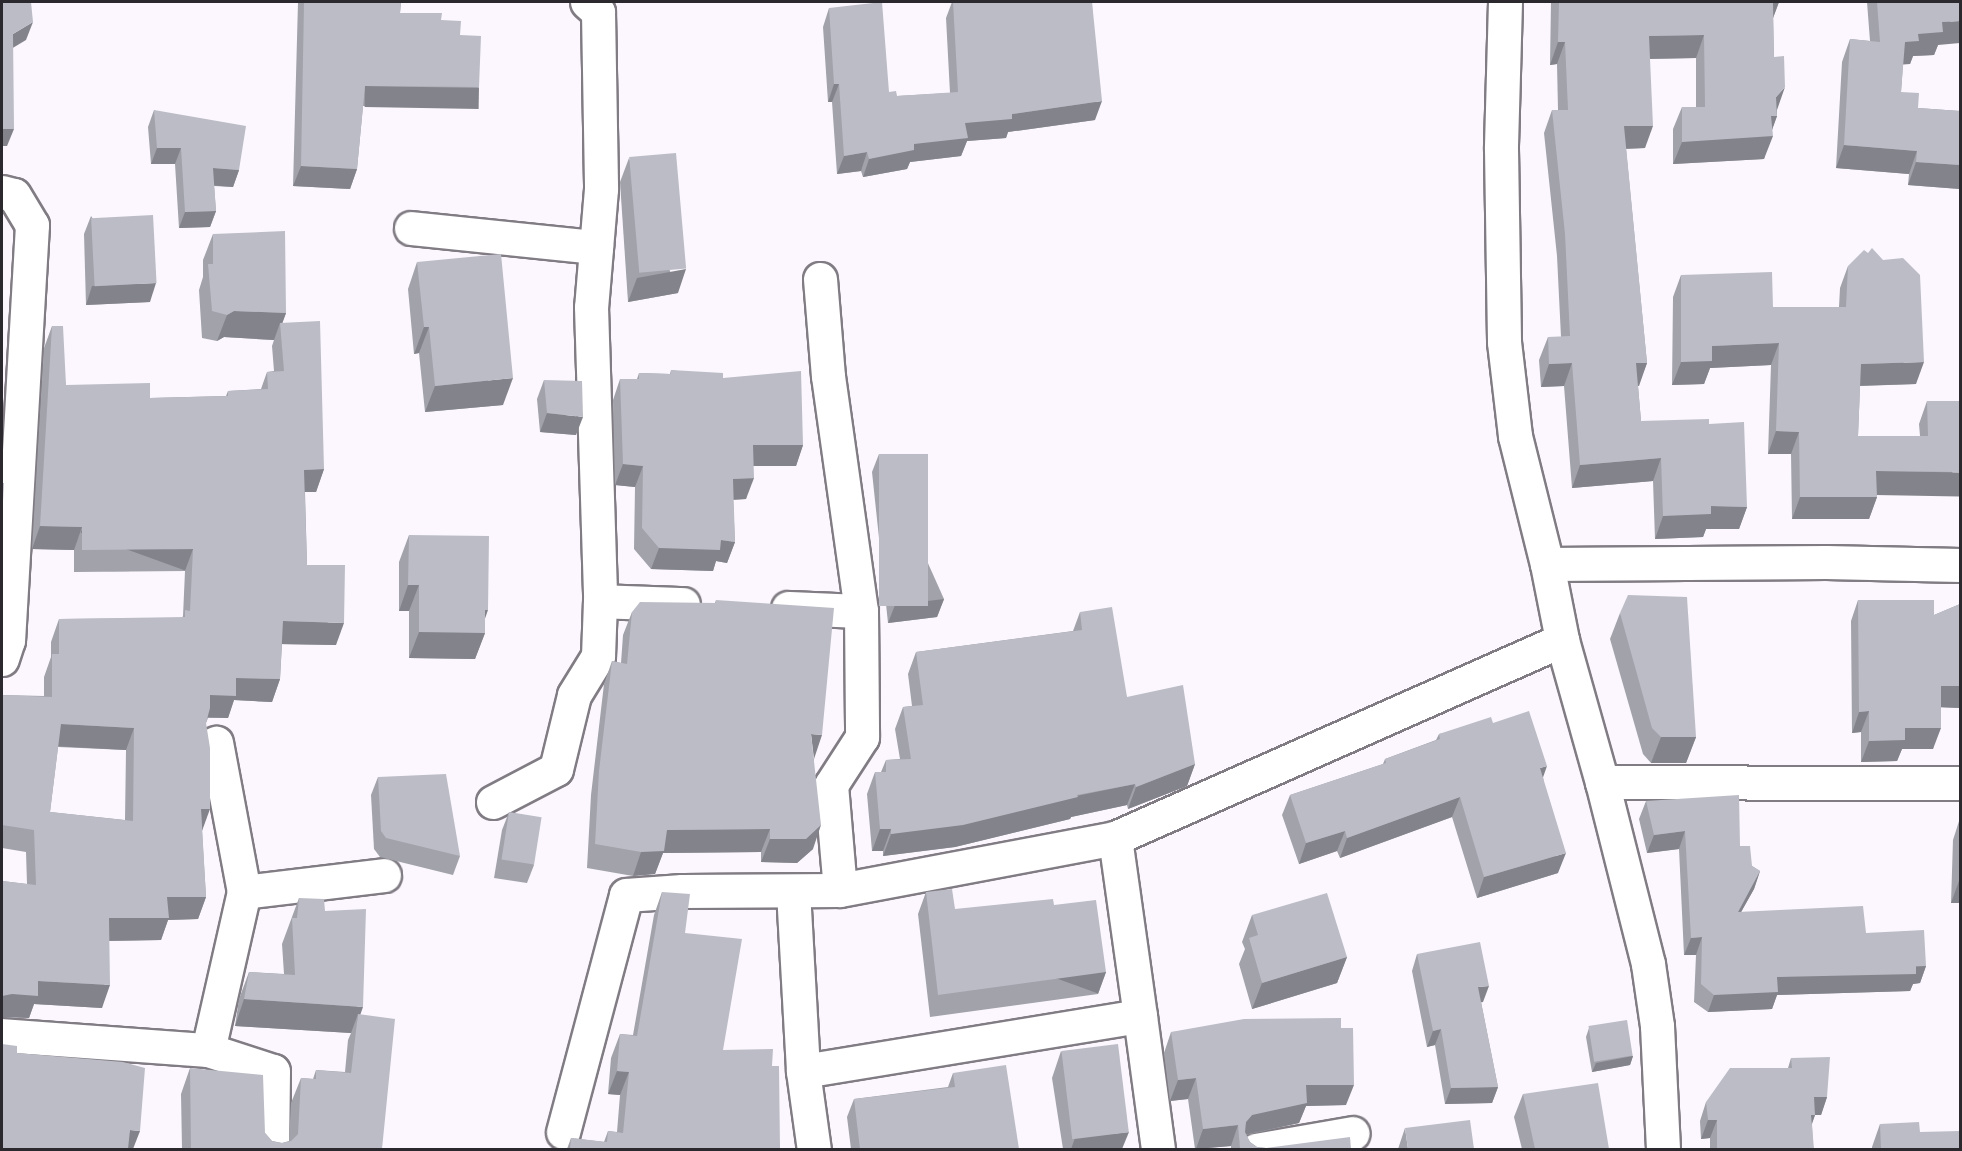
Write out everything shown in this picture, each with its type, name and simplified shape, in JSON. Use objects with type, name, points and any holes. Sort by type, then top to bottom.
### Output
[{"type":"street","points":[[493,802],[556,769],[574,695],[598,656],[600,601],[591,307],[601,189],[598,12],[587,2]]},
{"type":"street","points":[[1505,2],[1501,149],[1504,342],[1515,436],[1547,564],[1562,640],[1602,782],[1648,964],[1657,1026],[1663,1149]]},
{"type":"street","points":[[2,192],[14,195],[32,225],[8,640],[2,659]]},
{"type":"street","points":[[411,228],[596,247]]},
{"type":"street","points":[[820,279],[828,375],[861,611],[862,737],[831,785],[840,890]]},
{"type":"street","points":[[1547,564],[1826,561],[1960,565]]},
{"type":"street","points":[[600,601],[707,605]]},
{"type":"street","points":[[755,607],[861,611]]},
{"type":"street","points":[[563,1132],[626,895],[682,891],[840,890],[1115,838],[1562,640]]},
{"type":"street","points":[[208,1050],[244,892],[216,743]]},
{"type":"street","points":[[1602,782],[1960,783]]},
{"type":"street","points":[[1115,838],[1158,1149]]},
{"type":"street","points":[[244,892],[384,875]]},
{"type":"street","points":[[793,891],[803,1071],[814,1149]]},
{"type":"street","points":[[803,1071],[1140,1016]]},
{"type":"street","points":[[2,1035],[208,1050],[273,1071],[272,1149]]},
{"type":"street","points":[[1256,1149],[1353,1133]]},
{"type":"building","points":[[2,2],[31,2],[33,22],[13,34],[14,129],[2,129]]},
{"type":"building","points":[[304,2],[401,2],[400,13],[442,13],[441,20],[461,21],[460,35],[481,36],[479,87],[365,86],[357,169],[301,166]]},
{"type":"building","points":[[882,2],[889,92],[896,91],[897,96],[958,92],[953,2],[1092,2],[1102,101],[1012,114],[1012,119],[965,123],[968,138],[914,144],[914,150],[869,159],[867,152],[844,156],[839,84],[834,84],[829,8]]},
{"type":"building","points":[[1559,2],[1773,2],[1774,57],[1784,56],[1785,87],[1776,97],[1777,116],[1771,116],[1773,136],[1682,142],[1682,107],[1705,107],[1704,35],[1649,36],[1653,126],[1624,126],[1647,363],[1636,363],[1641,421],[1709,419],[1709,424],[1744,422],[1747,507],[1711,506],[1711,514],[1663,516],[1661,458],[1580,465],[1572,363],[1549,364],[1548,337],[1570,336],[1565,234],[1552,110],[1568,110],[1565,42],[1558,42]]},
{"type":"building","points":[[1877,2],[1960,2],[1960,21],[1942,22],[1943,32],[1918,34],[1919,41],[1905,42],[1901,92],[1919,93],[1918,108],[1960,111],[1960,165],[1916,162],[1917,151],[1844,145],[1850,39],[1880,42]]},
{"type":"building","points":[[154,110],[246,126],[239,170],[213,168],[216,211],[185,212],[181,148],[157,148]]},
{"type":"building","points":[[676,153],[686,269],[639,273],[629,157]]},
{"type":"building","points":[[153,215],[157,283],[95,286],[91,218]]},
{"type":"building","points":[[285,231],[286,313],[234,311],[227,315],[212,311],[208,264],[213,264],[213,234]]},
{"type":"building","points":[[1872,248],[1883,260],[1903,258],[1920,275],[1924,362],[1861,364],[1858,436],[1928,436],[1927,401],[1960,401],[1960,472],[1876,471],[1877,497],[1800,497],[1799,432],[1776,431],[1779,343],[1712,346],[1712,361],[1681,362],[1681,275],[1772,272],[1773,307],[1846,307],[1848,266],[1864,250],[1868,253]]},
{"type":"building","points":[[501,254],[513,378],[435,386],[429,327],[424,327],[417,262]]},
{"type":"building","points":[[320,321],[324,469],[304,470],[307,565],[345,565],[344,623],[283,621],[280,679],[236,678],[236,696],[210,695],[210,708],[206,723],[210,748],[210,809],[201,809],[206,897],[167,897],[169,918],[109,918],[110,985],[38,981],[38,996],[12,994],[2,996],[2,881],[36,885],[34,830],[2,825],[2,695],[52,697],[52,654],[59,654],[59,619],[185,617],[185,610],[190,611],[193,549],[82,550],[82,527],[40,526],[52,326],[63,326],[66,385],[150,383],[150,398],[228,396],[228,391],[268,389],[267,372],[284,371],[280,323]],"holes":[[[61,724],[134,728],[133,821],[50,812]]]},
{"type":"building","points":[[671,370],[723,373],[723,378],[801,371],[803,445],[753,445],[754,478],[733,479],[735,542],[721,540],[720,550],[659,548],[642,528],[643,466],[623,464],[620,379],[639,379],[639,373],[671,374]]},
{"type":"building","points":[[544,380],[582,381],[583,417],[547,413]]},
{"type":"building","points":[[879,454],[928,454],[928,606],[879,606]]},
{"type":"building","points":[[2,483],[4,483],[2,520]]},
{"type":"building","points":[[409,535],[489,536],[488,610],[485,610],[485,633],[419,632],[419,585],[408,585]]},
{"type":"building","points":[[1628,595],[1687,597],[1696,737],[1661,737],[1652,728],[1620,613]]},
{"type":"building","points":[[716,600],[834,608],[822,735],[811,734],[821,825],[806,839],[770,839],[770,829],[667,830],[664,851],[641,852],[595,844],[599,771],[612,661],[627,664],[632,612],[640,602],[716,603]]},
{"type":"building","points":[[1858,600],[1934,600],[1934,615],[1960,604],[1960,686],[1941,686],[1941,728],[1905,728],[1905,740],[1869,741],[1869,711],[1859,712]]},
{"type":"building","points":[[1112,607],[1127,697],[1183,685],[1195,764],[1136,787],[1135,784],[1077,795],[1078,797],[963,825],[891,834],[891,829],[880,829],[875,772],[886,772],[886,760],[911,759],[903,707],[923,705],[916,652],[1082,630],[1080,612]]},
{"type":"building","points":[[1529,711],[1547,766],[1540,768],[1566,853],[1484,877],[1460,797],[1347,838],[1345,831],[1306,843],[1290,795],[1386,763],[1385,759],[1440,739],[1439,734],[1491,717],[1493,723]]},
{"type":"building","points":[[446,774],[460,856],[386,838],[381,831],[378,777]]},
{"type":"building","points":[[1739,795],[1740,846],[1750,846],[1752,866],[1760,871],[1738,912],[1863,906],[1866,933],[1924,930],[1926,966],[1916,966],[1916,974],[1777,977],[1778,992],[1714,995],[1701,984],[1702,937],[1691,938],[1685,831],[1654,835],[1646,801]]},
{"type":"building","points":[[509,812],[542,817],[534,865],[501,859]]},
{"type":"building","points":[[1960,822],[1960,881],[1959,881]]},
{"type":"building","points":[[952,889],[955,909],[1053,899],[1054,905],[1096,900],[1106,972],[938,995],[926,892]]},
{"type":"building","points":[[662,892],[690,894],[685,933],[742,939],[723,1050],[773,1049],[772,1066],[779,1066],[780,1149],[570,1149],[571,1138],[607,1142],[608,1131],[623,1133],[629,1072],[617,1071],[620,1034],[637,1036]]},
{"type":"building","points":[[1327,893],[1347,957],[1262,983],[1249,938],[1258,935],[1252,915]]},
{"type":"building","points":[[299,898],[324,899],[325,911],[366,909],[363,1007],[244,999],[249,972],[295,975],[292,918],[297,918]]},
{"type":"building","points":[[1480,942],[1489,986],[1478,987],[1498,1087],[1451,1088],[1441,1029],[1433,1031],[1417,954]]},
{"type":"building","points":[[358,1014],[395,1019],[382,1149],[191,1149],[190,1068],[263,1075],[265,1133],[272,1141],[282,1143],[291,1141],[298,1134],[301,1078],[316,1079],[316,1070],[351,1073]]},
{"type":"building","points":[[1341,1018],[1341,1028],[1353,1028],[1354,1085],[1306,1085],[1307,1103],[1252,1115],[1246,1122],[1245,1132],[1250,1142],[1257,1147],[1266,1148],[1350,1137],[1351,1149],[1240,1149],[1238,1125],[1203,1129],[1196,1078],[1178,1080],[1171,1032],[1244,1019]]},
{"type":"building","points":[[1627,1020],[1633,1056],[1594,1062],[1588,1026]]},
{"type":"building","points":[[2,1044],[17,1046],[17,1053],[123,1062],[145,1068],[140,1131],[130,1130],[128,1149],[2,1149]]},
{"type":"building","points":[[1118,1044],[1129,1132],[1072,1139],[1061,1051]]},
{"type":"building","points":[[1830,1057],[1827,1097],[1814,1097],[1815,1115],[1811,1115],[1814,1149],[1717,1149],[1717,1120],[1708,1120],[1706,1102],[1730,1068],[1792,1068],[1791,1058]]},
{"type":"building","points":[[1006,1065],[1019,1149],[860,1149],[854,1099],[955,1087],[953,1073]]},
{"type":"building","points":[[1598,1083],[1609,1149],[1535,1149],[1523,1094]]},
{"type":"building","points":[[1470,1120],[1474,1149],[1408,1149],[1405,1128]]},
{"type":"building","points":[[1919,1122],[1920,1132],[1960,1131],[1960,1149],[1881,1149],[1880,1124]]}]
